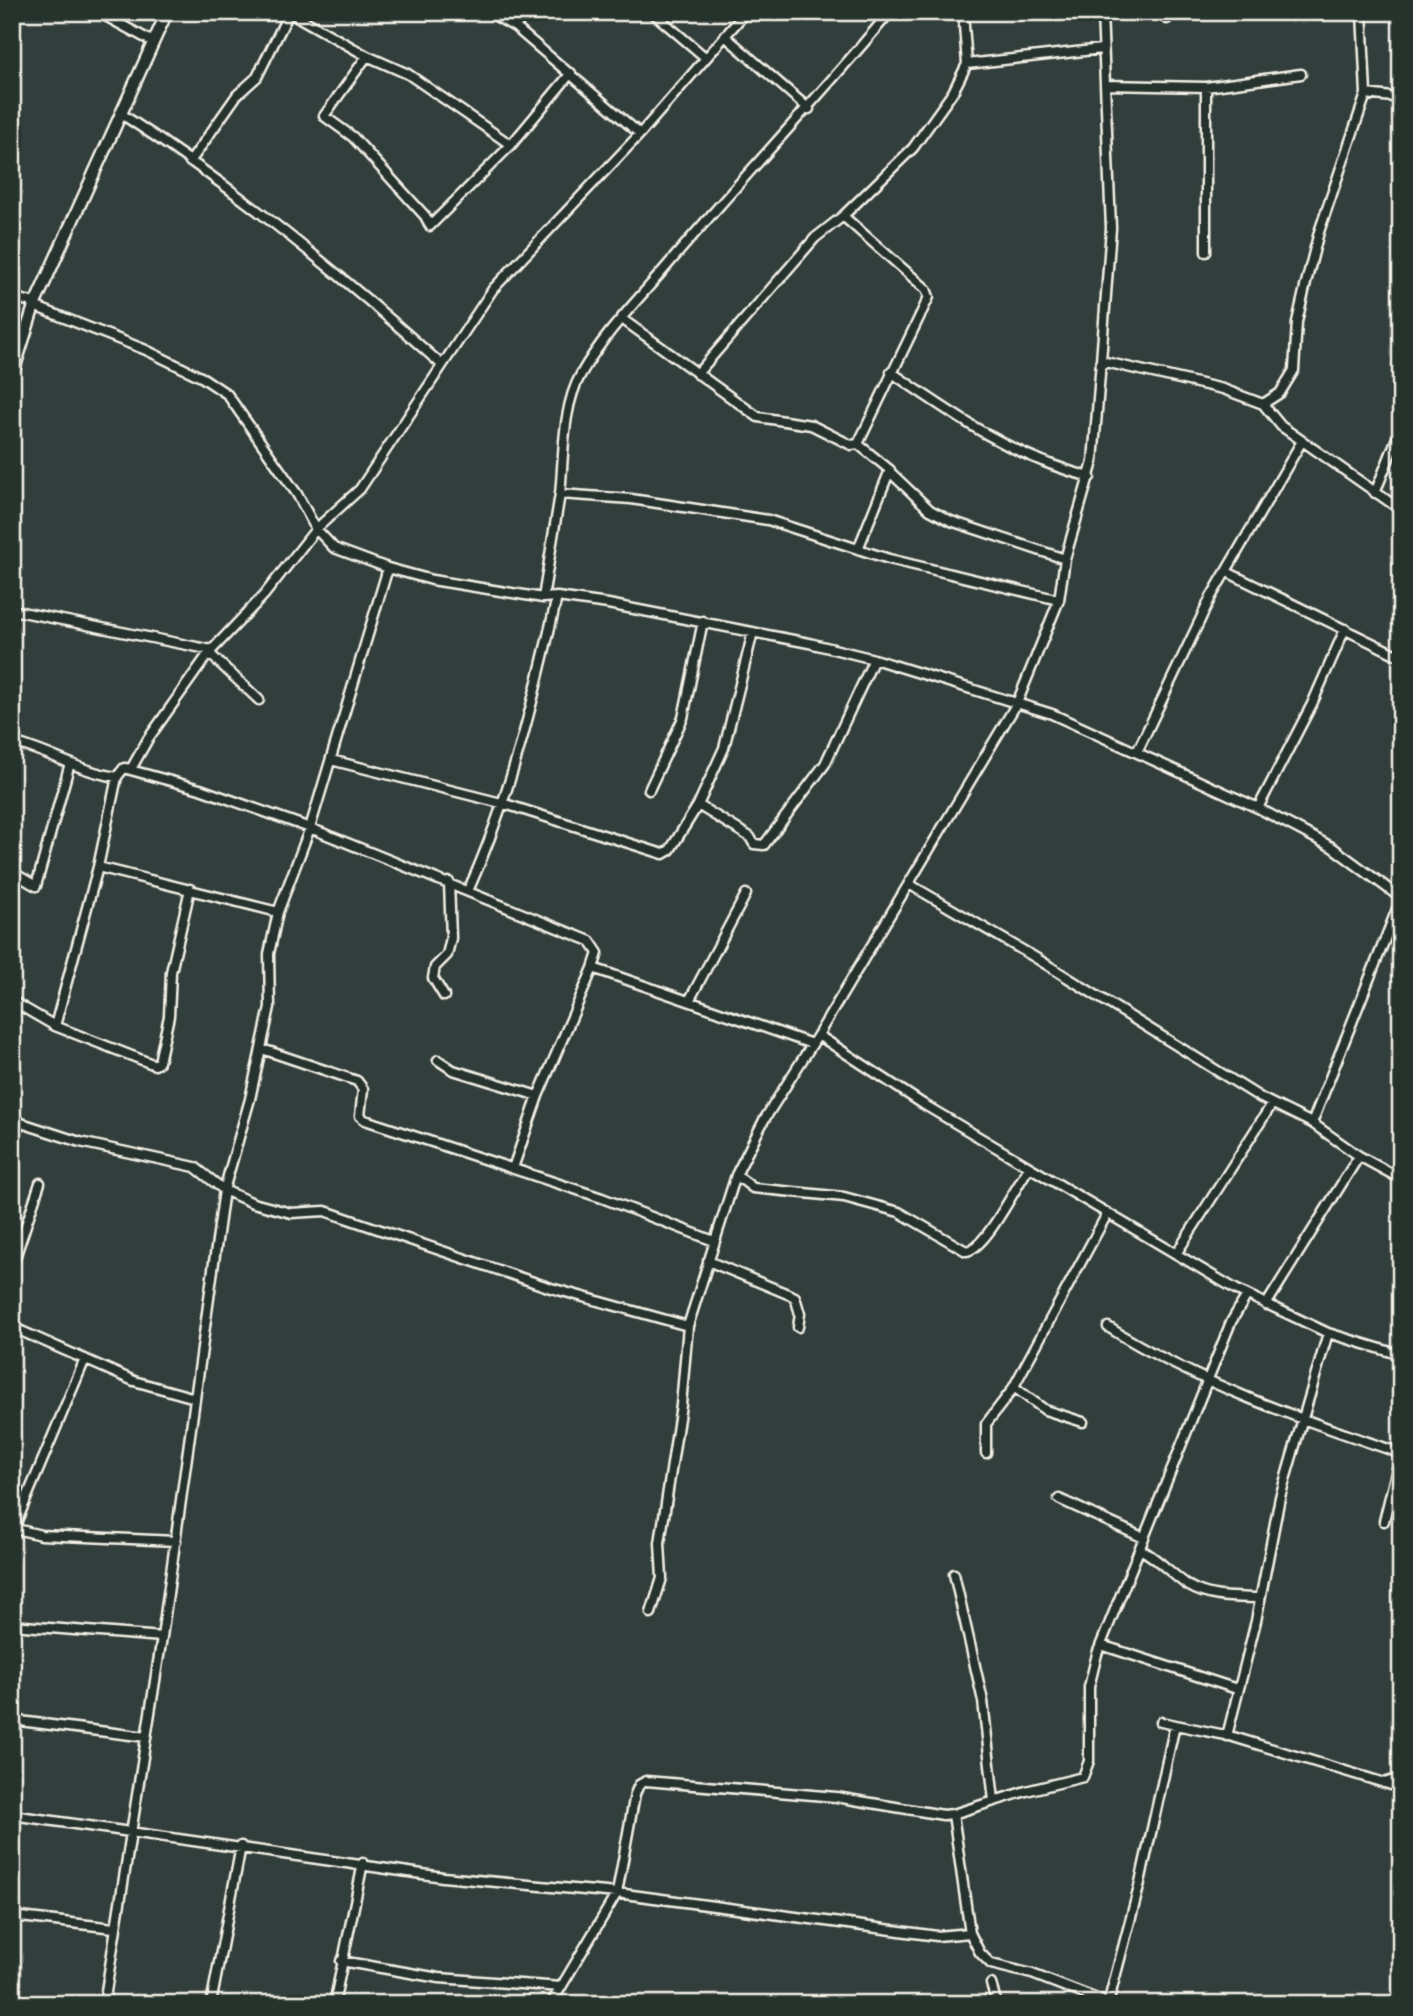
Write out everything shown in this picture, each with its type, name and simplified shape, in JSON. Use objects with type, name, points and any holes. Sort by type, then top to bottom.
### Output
[{"type":"street","points":[[98,12],[153,42]]},
{"type":"street","points":[[12,376],[34,305],[167,12]]},
{"type":"street","points":[[489,12],[516,27],[640,134]]},
{"type":"street","points":[[516,27],[526,12]]},
{"type":"street","points":[[652,12],[706,58]]},
{"type":"street","points":[[124,768],[131,769],[148,739],[210,652],[264,595],[316,529],[360,489],[500,281],[640,134],[746,12]]},
{"type":"street","points":[[544,598],[571,400],[581,374],[622,319],[756,163],[809,109],[890,12]]},
{"type":"street","points":[[697,373],[815,238],[843,216],[913,148],[953,92],[967,64],[963,12]]},
{"type":"street","points":[[651,1614],[662,1578],[660,1543],[681,1405],[688,1326],[736,1175],[764,1120],[1017,703],[1059,600],[1065,559],[1090,477],[1111,228],[1102,12]]},
{"type":"street","points":[[1263,404],[1280,393],[1294,370],[1297,322],[1319,232],[1366,94],[1362,12]]},
{"type":"street","points":[[190,162],[237,95],[257,77],[289,13],[367,56],[408,74],[511,145]]},
{"type":"street","points":[[725,36],[809,109]]},
{"type":"street","points":[[967,64],[1102,49]]},
{"type":"street","points":[[367,56],[324,116],[352,137],[425,216],[430,226],[511,145],[572,73]]},
{"type":"street","points":[[1105,85],[1206,87],[1301,74]]},
{"type":"street","points":[[1206,87],[1206,252]]},
{"type":"street","points":[[1366,94],[1401,98]]},
{"type":"street","points":[[120,113],[314,254],[442,365]]},
{"type":"street","points":[[843,216],[926,289],[929,297],[928,305],[902,348],[858,444]]},
{"type":"street","points":[[12,297],[146,350],[228,394],[297,494],[316,529],[334,548],[388,568],[432,580],[703,621],[874,659],[1052,714],[1258,807],[1332,847],[1401,899],[1312,1123]]},
{"type":"street","points":[[622,319],[758,416],[811,425],[850,445],[858,444],[888,466],[890,472],[930,510],[951,522],[1065,559]]},
{"type":"street","points":[[1101,361],[1223,389],[1263,404],[1280,426],[1401,510]]},
{"type":"street","points":[[891,372],[966,423],[1030,459],[1090,477]]},
{"type":"street","points":[[1376,493],[1401,428]]},
{"type":"street","points":[[1137,752],[1182,654],[1302,441]]},
{"type":"street","points":[[858,549],[890,472]]},
{"type":"street","points":[[560,494],[631,499],[768,520],[858,549],[1059,600]]},
{"type":"street","points":[[104,2004],[162,1637],[224,1190],[270,1007],[269,954],[278,912],[310,828],[388,568]]},
{"type":"street","points":[[1227,572],[1401,657]]},
{"type":"street","points":[[468,891],[505,804],[533,705],[557,597]]},
{"type":"street","points":[[12,610],[210,652],[259,701]]},
{"type":"street","points":[[649,790],[683,718],[703,621]]},
{"type":"street","points":[[1258,807],[1312,704],[1345,629]]},
{"type":"street","points":[[331,760],[505,804],[663,854],[670,850],[698,805],[724,748],[753,632]]},
{"type":"street","points":[[698,805],[750,836],[754,844],[764,845],[825,764],[874,659]]},
{"type":"street","points":[[12,742],[38,748],[70,763],[117,777]]},
{"type":"street","points":[[12,872],[36,886],[70,763]]},
{"type":"street","points":[[55,1027],[98,866],[117,777],[124,768]]},
{"type":"street","points":[[124,768],[200,789],[310,828],[590,941],[598,953],[593,968],[538,1096],[513,1168]]},
{"type":"street","points":[[98,866],[278,912]]},
{"type":"street","points":[[444,996],[433,978],[435,967],[447,955],[451,938],[449,882]]},
{"type":"street","points":[[909,884],[1036,958],[1272,1104],[1312,1123],[1359,1156],[1398,1177],[1401,1165]]},
{"type":"street","points":[[12,1001],[55,1027],[151,1065],[159,1062],[169,1016],[171,972],[190,889]]},
{"type":"street","points":[[689,1001],[746,894]]},
{"type":"street","points":[[593,968],[812,1044]]},
{"type":"street","points":[[818,1035],[923,1104],[1247,1295],[1328,1333],[1401,1355]]},
{"type":"street","points":[[261,1049],[357,1081],[363,1088],[360,1116],[365,1120],[513,1168],[714,1241]]},
{"type":"street","points":[[438,1060],[453,1070],[538,1096]]},
{"type":"street","points":[[1175,1254],[1272,1104]]},
{"type":"street","points":[[12,1120],[80,1142],[195,1167],[224,1190],[253,1203],[291,1213],[325,1211],[551,1288],[688,1326]]},
{"type":"street","points":[[1266,1305],[1359,1156]]},
{"type":"street","points":[[736,1175],[753,1188],[844,1197],[899,1212],[966,1251],[978,1248],[988,1236],[1011,1193],[1029,1168]]},
{"type":"street","points":[[12,1267],[40,1183]]},
{"type":"street","points":[[986,1453],[986,1424],[1014,1387],[1107,1214]]},
{"type":"street","points":[[708,1261],[795,1297],[800,1314],[798,1327]]},
{"type":"street","points":[[551,2004],[617,1893],[635,1794],[639,1785],[646,1782],[836,1797],[953,1814],[1026,1791],[1080,1780],[1086,1774],[1089,1687],[1101,1645],[1231,1322],[1247,1295]]},
{"type":"street","points":[[12,1327],[134,1381],[195,1398]]},
{"type":"street","points":[[1108,1327],[1208,1383],[1304,1421],[1401,1452],[1384,1521]]},
{"type":"street","points":[[1227,1735],[1261,1598],[1280,1497],[1328,1333]]},
{"type":"street","points":[[85,1359],[13,1528],[41,1535],[176,1541]]},
{"type":"street","points":[[1014,1387],[1045,1410],[1083,1422]]},
{"type":"street","points":[[1059,1499],[1144,1538]]},
{"type":"street","points":[[1140,1549],[1160,1560],[1186,1584],[1200,1591],[1219,1597],[1261,1598]]},
{"type":"street","points":[[954,1574],[983,1701],[995,1801]]},
{"type":"street","points":[[12,1625],[162,1637]]},
{"type":"street","points":[[1101,1645],[1237,1689]]},
{"type":"street","points":[[12,1720],[146,1737]]},
{"type":"street","points":[[1161,1722],[1227,1735],[1401,1788]]},
{"type":"street","points":[[953,1814],[970,1933],[980,1953],[990,1964],[1032,1974],[1108,2004],[1139,1887],[1175,1725]]},
{"type":"street","points":[[1384,1783],[1401,1778]]},
{"type":"street","points":[[12,1815],[363,1863],[443,1877],[617,1893],[906,1933],[937,1936],[970,1933]]},
{"type":"street","points":[[211,2004],[241,1846]]},
{"type":"street","points":[[334,2004],[363,1863]]},
{"type":"street","points":[[12,1916],[114,1928]]},
{"type":"street","points":[[341,1961],[439,1978],[561,1987]]},
{"type":"street","points":[[991,1984],[997,2004]]}]
